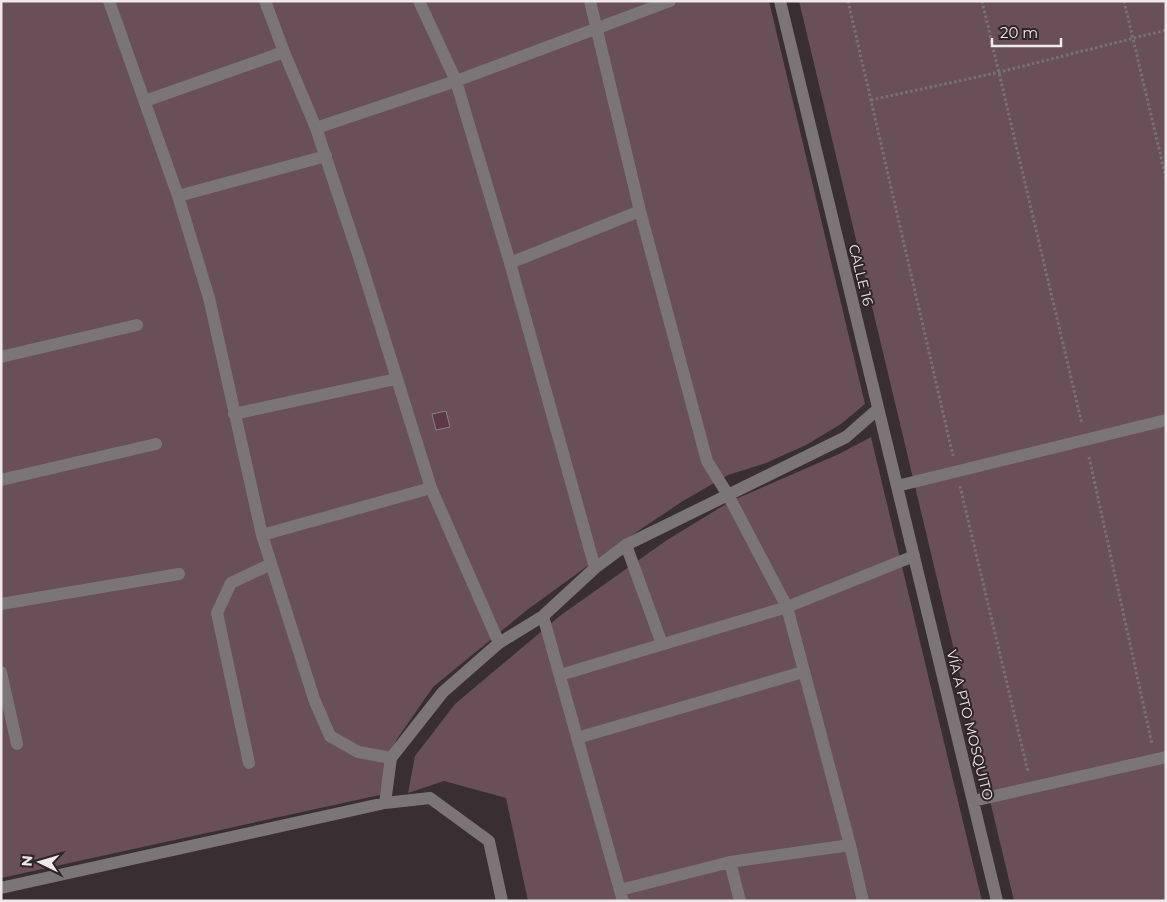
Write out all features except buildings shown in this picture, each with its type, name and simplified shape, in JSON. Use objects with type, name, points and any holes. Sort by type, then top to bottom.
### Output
[{"type":"street","points":[[109,1],[178,196],[209,298],[262,536],[314,699],[330,736],[358,752],[392,758]]},
{"type":"street","points":[[265,1],[326,156],[431,488],[499,643]]},
{"type":"street","points":[[419,1],[456,81],[510,263],[595,568]]},
{"type":"street","points":[[590,1],[640,211],[707,461],[728,495],[787,607],[863,901]]},
{"type":"street","points":[[316,128],[456,81],[670,1]]},
{"type":"street","name":"CALLE 16","points":[[780,1],[914,556]]},
{"type":"street","points":[[145,100],[284,52]]},
{"type":"street","points":[[178,196],[326,156]]},
{"type":"street","points":[[510,263],[640,211]]},
{"type":"street","points":[[1,357],[137,325]]},
{"type":"street","points":[[234,414],[396,379]]},
{"type":"street","points":[[385,803],[392,758],[443,692],[499,643],[543,616],[595,568],[626,545],[846,437],[878,409]]},
{"type":"street","points":[[897,486],[1166,420]]},
{"type":"street","points":[[1,480],[156,444]]},
{"type":"street","points":[[262,536],[431,488]]},
{"type":"street","points":[[626,545],[662,644]]},
{"type":"street","points":[[560,676],[787,607],[914,556]]},
{"type":"street","name":"VÍA A PTO MOSQUITO","points":[[914,556],[997,901]]},
{"type":"street","points":[[249,763],[217,613],[231,583],[271,564]]},
{"type":"street","points":[[1,604],[179,574]]},
{"type":"street","points":[[543,616],[622,895],[730,862],[850,845]]},
{"type":"street","points":[[1,672],[17,744]]},
{"type":"street","points":[[577,738],[804,672]]},
{"type":"street","points":[[973,801],[1160,758]]},
{"type":"street","points":[[1,888],[385,803],[430,798],[489,841],[502,901]]},
{"type":"street","points":[[730,862],[740,901]]},
{"type":"path","points":[[848,1],[1031,788]]},
{"type":"path","points":[[982,1],[1160,758]]},
{"type":"path","points":[[1124,1],[1166,178]]},
{"type":"path","points":[[871,100],[1000,72],[1166,30]]},
{"type":"shaded area","points":[[1,1],[769,1],[865,404],[841,424],[806,445],[766,463],[728,475],[683,501],[608,551],[527,610],[433,687],[397,739],[386,761],[380,795],[1,878]]},
{"type":"shaded area","points":[[799,1],[1166,1],[1166,901],[1014,901]]},
{"type":"shaded area","points":[[871,437],[982,901],[528,901],[506,798],[444,781],[408,793],[415,756],[455,704],[561,615],[667,540],[731,501],[839,454]]}]
